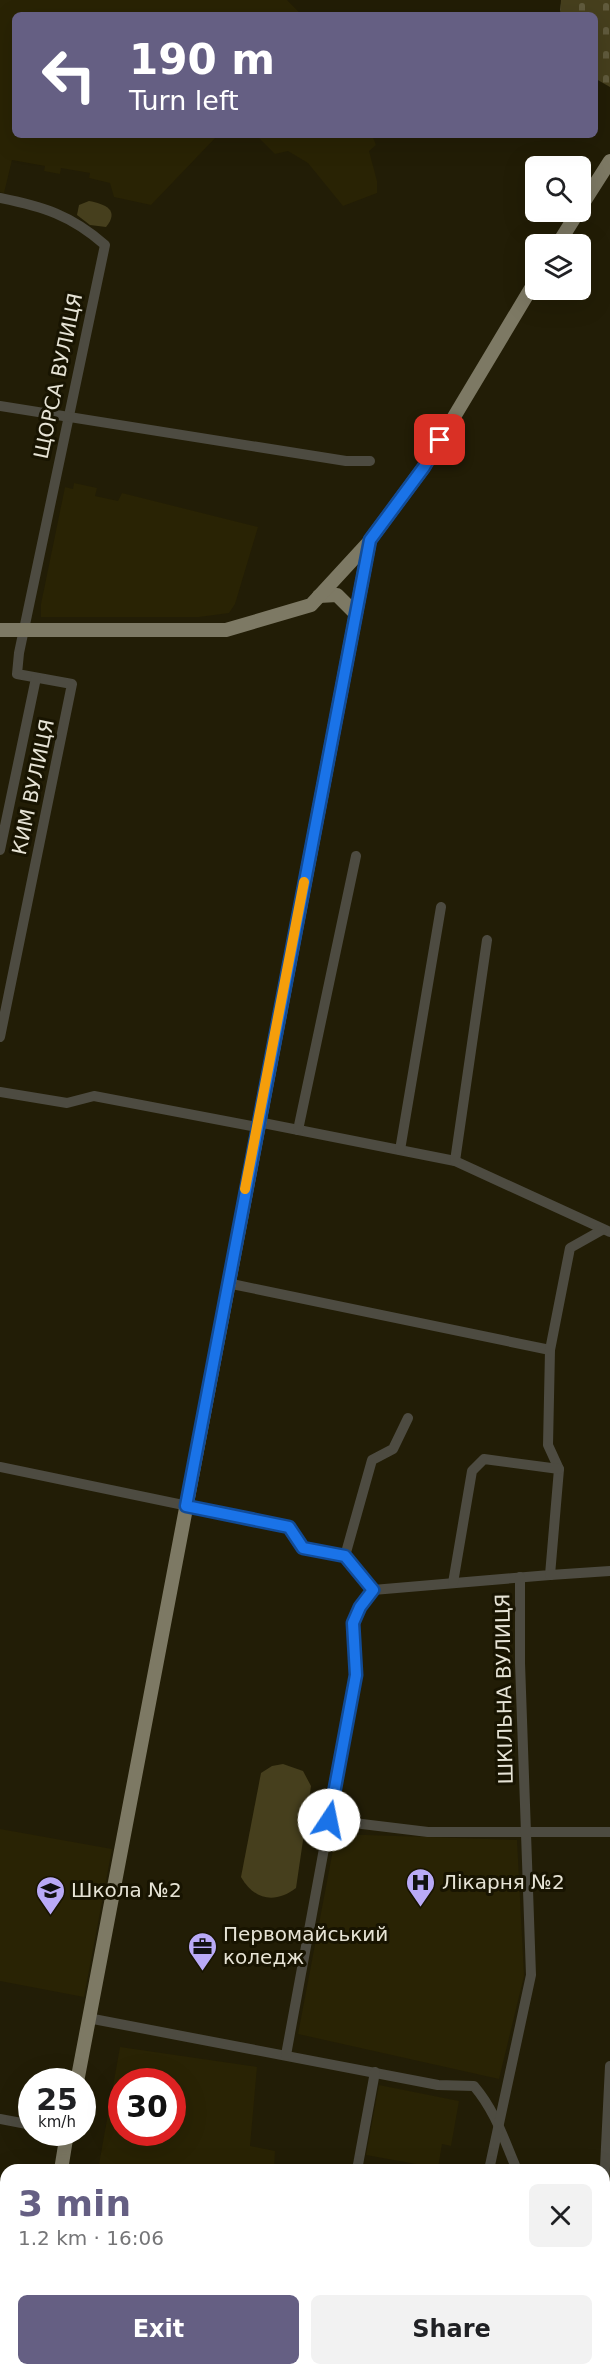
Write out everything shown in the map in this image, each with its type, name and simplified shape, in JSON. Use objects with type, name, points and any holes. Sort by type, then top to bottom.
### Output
[{"type":"main road","points":[[591,191],[610,161]]},
{"type":"main road","points":[[0,630],[226,630],[311,605],[370,540],[424,467],[525,298]]},
{"type":"main road","points":[[79,2068],[257,1124],[370,540]]},
{"type":"main road","points":[[319,596],[337,595],[356,614]]},
{"type":"main road","points":[[61,2164],[65,2146]]},
{"type":"street","name":"ЩОРСА ВУЛИЦЯ","points":[[0,198],[38,206],[82,225],[105,245],[16,674],[36,678]]},
{"type":"street","points":[[0,406],[346,461],[370,461]]},
{"type":"street","name":"КИМ ВУЛИЦЯ","points":[[0,850],[36,678],[72,684],[0,1037]]},
{"type":"street","points":[[298,1130],[356,856]]},
{"type":"street","points":[[400,1150],[441,907]]},
{"type":"street","points":[[455,1161],[487,940]]},
{"type":"street","points":[[0,1092],[67,1103],[94,1096],[298,1130],[455,1161],[606,1231]]},
{"type":"street","points":[[550,1575],[559,1469],[548,1445],[550,1350],[570,1248],[606,1231]]},
{"type":"street","points":[[227,1283],[550,1350]]},
{"type":"street","points":[[345,1556],[372,1460],[393,1449],[408,1418]]},
{"type":"street","points":[[453,1583],[472,1471],[484,1459],[559,1469]]},
{"type":"street","points":[[0,1467],[289,1527],[303,1548],[345,1556],[373,1590]]},
{"type":"street","name":"ШКІЛЬНА ВУЛИЦЯ","points":[[490,2164],[531,1975],[520,1664],[520,1577],[610,1572]]},
{"type":"street","points":[[286,2055],[356,1675],[353,1623],[360,1607],[373,1590],[520,1577]]},
{"type":"street","points":[[329,1820],[428,1832],[610,1832]]},
{"type":"street","points":[[88,2018],[438,2085],[474,2086],[490,2105],[499,2122],[515,2164]]},
{"type":"street","points":[[605,2164],[610,2066]]},
{"type":"street","points":[[358,2164],[375,2072]]},
{"type":"street","points":[[0,2120],[18,2123]]},
{"type":"shaded area","points":[[0,0],[287,0],[299,12],[12,12],[12,138],[215,138],[151,205],[114,197],[110,183],[89,178],[90,173],[61,168],[60,174],[44,171],[45,166],[12,160],[4,193],[0,192]]},
{"type":"shaded area","points":[[259,138],[373,138],[376,145],[369,151],[377,181],[377,193],[343,206],[308,163],[288,151],[275,154]]},
{"type":"shaded area","points":[[74,483],[97,488],[95,496],[118,501],[122,493],[258,527],[235,604],[229,613],[199,617],[41,617],[41,604],[65,487],[73,489]]},
{"type":"shaded area","name":"Школа №2","points":[[0,1829],[112,1849],[84,1997],[0,1981]]},
{"type":"shaded area","name":"Лікарня №2","points":[[336,1834],[517,1840],[524,1976],[499,2079],[298,2034]]},
{"type":"shaded area","points":[[120,2047],[257,2067],[250,2146],[275,2151],[274,2164],[99,2164],[108,2114],[108,2146],[186,2146],[186,2068],[116,2068]]},
{"type":"shaded area","points":[[379,2085],[459,2101],[451,2146],[442,2144],[439,2164],[416,2164],[366,2155]]},
{"type":"green space","points":[[561,0],[610,0],[610,87],[598,80],[598,12],[560,12]]},
{"type":"green space","points":[[89,201],[105,206],[111,212],[112,216],[106,227],[90,225],[77,215],[79,205]]},
{"type":"green space","points":[[283,1764],[303,1771],[311,1786],[296,1888],[273,1898],[252,1891],[241,1877],[261,1773],[272,1766]]},
{"type":"slow traffic","points":[[245,1189],[304,882]]},
{"type":"place","name":"Лікарня №2","points":[[421,1908]]},
{"type":"place","name":"Школа №2","points":[[50,1916]]},
{"type":"place","name":"Первомайський коледж","points":[[202,1972]]},
{"type":"route","points":[[329,1820],[356,1675],[353,1623],[360,1607],[373,1590],[345,1556],[303,1548],[289,1527],[186,1506],[370,540],[424,467],[440,440]]}]
